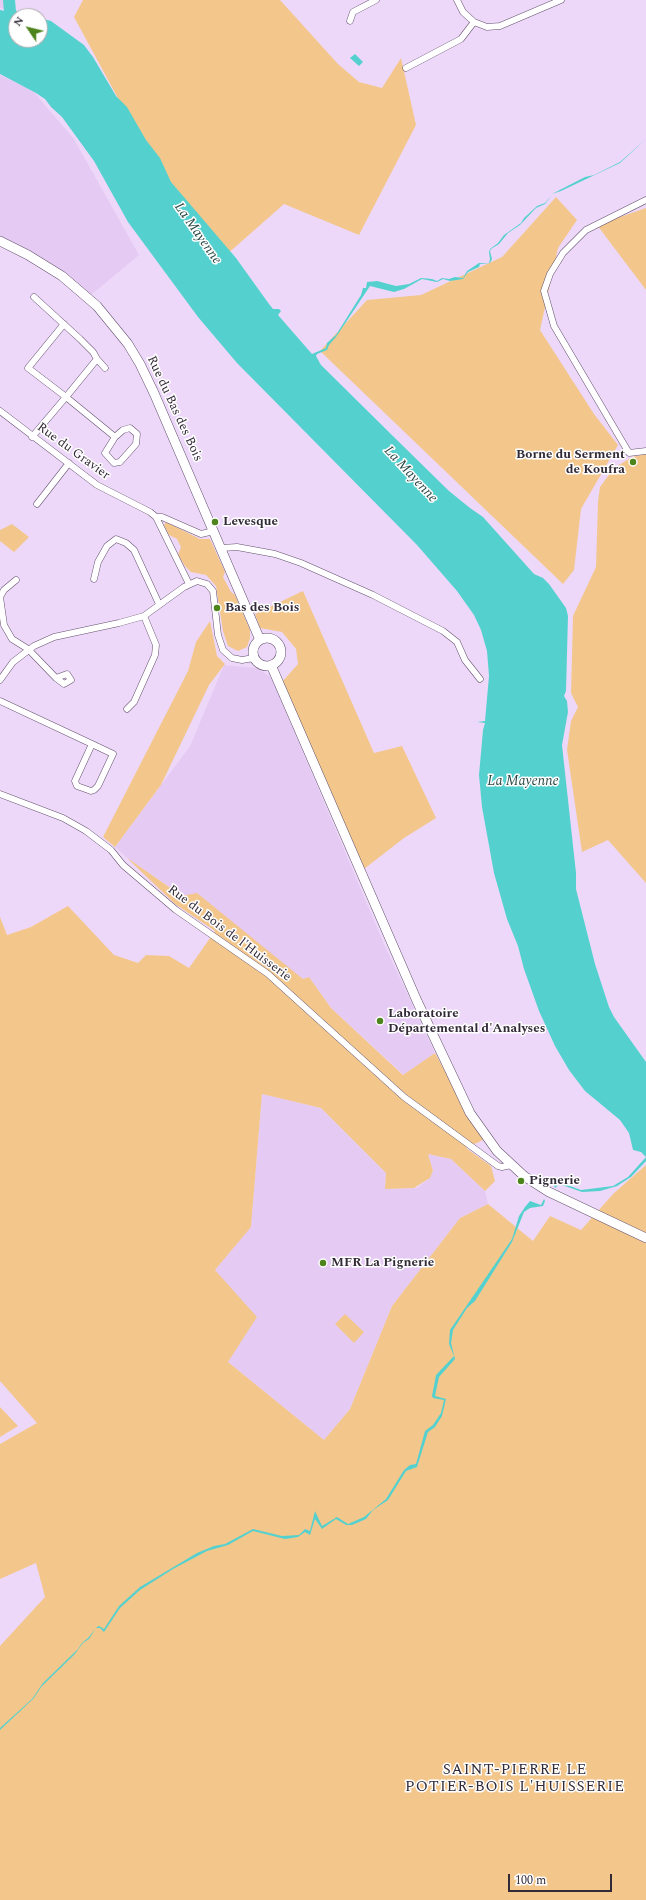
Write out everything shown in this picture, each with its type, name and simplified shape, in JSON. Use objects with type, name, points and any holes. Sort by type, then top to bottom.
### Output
[{"type":"main road","name":"Rue du Bas des Bois","points":[[0,241],[28,255],[62,276],[97,306],[119,332],[144,371],[222,548],[260,640]]},
{"type":"main road","points":[[264,638],[273,640],[280,646],[281,651],[278,660],[271,665],[260,664],[254,658],[254,646],[260,640],[264,638]]},
{"type":"main road","points":[[271,665],[414,994],[459,1093],[482,1131],[511,1165],[524,1176],[550,1192],[646,1238]]},
{"type":"street","points":[[350,20],[353,12],[376,0]]},
{"type":"street","points":[[457,0],[463,12],[474,22],[487,28],[500,26],[561,0]]},
{"type":"street","points":[[406,68],[461,39],[474,22]]},
{"type":"street","points":[[646,200],[586,230],[563,253],[550,274],[544,292],[554,326],[629,453],[646,451]]},
{"type":"street","points":[[34,296],[93,352],[97,360],[105,368]]},
{"type":"street","points":[[64,324],[28,368],[66,396],[115,436]]},
{"type":"street","points":[[32,437],[97,360]]},
{"type":"street","name":"Rue du Gravier","points":[[0,411],[32,437],[97,485],[142,507],[156,517],[189,584]]},
{"type":"street","points":[[130,428],[137,434],[136,444],[129,453],[120,462],[114,463],[105,453],[115,436],[123,430],[130,428]]},
{"type":"street","points":[[37,504],[69,463]]},
{"type":"street","points":[[156,517],[162,517],[201,534],[214,531]]},
{"type":"street","points":[[94,579],[98,562],[107,546],[116,539],[126,543],[134,550],[159,604]]},
{"type":"street","points":[[222,548],[237,547],[275,554],[373,595],[444,631],[457,642],[465,660],[480,679]]},
{"type":"street","points":[[16,580],[4,590],[0,597],[4,625],[12,639],[28,649],[56,678]]},
{"type":"street","points":[[0,680],[13,662],[28,649],[54,637],[119,624],[144,616],[189,584],[202,581],[213,591],[218,636],[223,650],[232,658],[242,660],[254,658]]},
{"type":"street","points":[[127,709],[134,702],[155,655],[156,644],[144,616]]},
{"type":"street","points":[[0,701],[92,744],[113,754],[98,786],[90,791],[77,786],[75,781],[92,744]]},
{"type":"street","name":"Rue du Bois de l'Huisserie","points":[[0,794],[63,818],[86,831],[111,850],[123,865],[176,910],[268,974],[404,1097],[498,1166],[502,1167],[511,1165]]},
{"type":"shaded area","points":[[0,0],[9,0],[10,8],[8,8],[8,10],[0,8]]},
{"type":"shaded area","points":[[83,0],[280,0],[338,64],[359,82],[382,88],[401,58],[416,125],[359,235],[284,204],[225,256],[160,176],[74,17]]},
{"type":"shaded area","points":[[0,75],[33,91],[74,139],[139,255],[91,295],[0,244]]},
{"type":"shaded area","points":[[556,197],[577,220],[558,248],[540,330],[594,414],[618,445],[581,509],[574,570],[563,584],[320,351],[367,300],[421,295],[502,257]]},
{"type":"shaded area","points":[[646,208],[646,290],[597,225]]},
{"type":"shaded area","points":[[646,454],[646,883],[608,840],[582,852],[567,750],[571,721],[578,707],[571,693],[573,616],[596,567],[598,501],[600,487],[611,472],[619,465],[632,457]]},
{"type":"shaded area","points":[[166,522],[200,539],[210,539],[225,572],[223,577],[231,592],[235,595],[250,630],[250,638],[247,647],[238,651],[228,646],[223,631],[216,586],[206,575],[191,572],[185,566],[178,555],[181,547],[177,539],[169,535],[164,525]]},
{"type":"shaded area","points":[[12,524],[29,537],[14,552],[0,541],[0,530]]},
{"type":"shaded area","points":[[303,591],[374,753],[402,746],[436,818],[404,838],[364,869],[282,682],[298,664],[296,649],[282,632],[260,628],[255,614]]},
{"type":"shaded area","points":[[210,621],[217,656],[225,664],[209,685],[161,785],[115,847],[103,837],[188,671],[196,642]]},
{"type":"shaded area","points":[[224,665],[256,668],[271,677],[384,944],[435,1053],[404,1075],[331,1008],[309,977],[303,979],[126,857],[115,847],[190,746]]},
{"type":"shaded area","points":[[126,857],[182,896],[197,893],[303,979],[309,977],[331,1008],[403,1075],[435,1053],[483,1140],[466,1148],[491,1166],[495,1181],[485,1191],[451,1159],[428,1154],[433,1171],[430,1178],[414,1188],[385,1189],[386,1173],[321,1108],[262,1094],[251,1227],[215,1270],[257,1317],[228,1362],[324,1440],[350,1409],[392,1306],[460,1218],[488,1204],[533,1241],[550,1216],[581,1230],[614,1193],[646,1165],[646,1900],[0,1900],[0,1646],[45,1597],[36,1563],[0,1579],[0,1444],[37,1423],[0,1381],[0,917],[7,935],[31,927],[68,906],[114,955],[138,963],[146,955],[169,956],[189,968],[215,931],[175,904]]},
{"type":"shaded area","name":"MFR La Pignerie","points":[[262,1094],[321,1108],[386,1173],[385,1189],[417,1188],[430,1178],[433,1171],[428,1154],[451,1159],[485,1191],[488,1204],[460,1218],[392,1306],[350,1409],[324,1440],[228,1362],[215,1270],[251,1226]]},
{"type":"shaded area","points":[[345,1314],[364,1332],[354,1343],[335,1324]]},
{"type":"shaded area","points":[[0,1407],[18,1426],[0,1437]]},
{"type":"water","name":"La Mayenne","points":[[0,10],[8,12],[8,48],[48,48],[48,20],[84,45],[93,57],[116,96],[127,107],[146,140],[160,158],[171,182],[236,258],[273,309],[279,309],[281,311],[278,315],[312,354],[326,348],[327,343],[336,335],[361,295],[363,288],[366,288],[367,282],[377,281],[396,286],[409,284],[421,278],[437,281],[442,278],[463,278],[467,271],[479,263],[489,263],[490,249],[498,243],[504,235],[521,223],[524,218],[537,206],[545,203],[552,195],[545,204],[536,208],[520,225],[508,233],[499,244],[491,249],[492,259],[490,263],[480,264],[479,267],[468,272],[463,279],[450,281],[443,279],[437,282],[422,279],[404,289],[394,292],[370,286],[327,350],[317,354],[316,356],[321,365],[449,491],[483,517],[534,574],[543,578],[549,584],[566,608],[568,616],[566,691],[564,696],[567,701],[568,712],[562,745],[576,873],[576,889],[595,964],[609,1007],[614,1017],[646,1062],[646,1157],[641,1152],[633,1150],[629,1133],[620,1120],[585,1091],[569,1070],[555,1046],[539,1011],[524,969],[518,946],[507,919],[494,873],[482,807],[479,775],[485,723],[477,722],[485,721],[489,676],[487,651],[481,630],[474,615],[457,591],[417,545],[237,363],[198,317],[128,222],[94,161],[62,117],[45,99],[0,74]]},
{"type":"water","points":[[355,54],[363,62],[359,66],[350,58]]},
{"type":"water","points":[[646,139],[620,163],[561,191],[552,194],[585,177],[594,175],[620,162]]},
{"type":"water","points":[[646,1157],[646,1161],[631,1177],[617,1186],[600,1191],[582,1192],[562,1185],[558,1185],[555,1188],[554,1185],[559,1182],[581,1190],[613,1186],[628,1177]]},
{"type":"water","points":[[544,1199],[545,1201],[543,1206],[530,1208],[524,1212],[512,1242],[475,1301],[467,1308],[453,1330],[451,1343],[455,1359],[439,1377],[435,1396],[446,1399],[442,1416],[435,1427],[428,1432],[417,1467],[406,1471],[388,1500],[373,1510],[366,1519],[352,1525],[346,1525],[336,1519],[322,1529],[315,1519],[310,1535],[305,1532],[298,1537],[285,1539],[253,1531],[228,1545],[207,1551],[173,1569],[140,1590],[120,1608],[104,1632],[100,1628],[96,1628],[99,1626],[104,1629],[119,1606],[140,1587],[197,1553],[214,1546],[225,1544],[253,1529],[282,1536],[299,1535],[305,1529],[310,1531],[315,1511],[322,1526],[337,1517],[348,1524],[364,1517],[386,1499],[404,1470],[410,1465],[416,1464],[425,1431],[433,1425],[441,1413],[444,1400],[433,1398],[432,1396],[436,1375],[454,1356],[449,1344],[450,1330],[512,1239],[519,1216],[525,1207],[530,1201],[541,1205]]},
{"type":"water","points":[[95,1629],[89,1639],[83,1643],[74,1655],[42,1686],[33,1699],[0,1730],[0,1728],[32,1699],[43,1683],[78,1649],[82,1643]]},
{"type":"waterway","points":[[9,0],[10,8]]},
{"type":"place","name":"Borne du Serment de Koufra","points":[[633,462]]},
{"type":"place","name":"Levesque","points":[[215,522]]},
{"type":"place","name":"Bas des Bois","points":[[217,608]]},
{"type":"place","name":"Laboratoire Départemental d'Analyses","points":[[380,1021]]},
{"type":"place","name":"Pignerie","points":[[521,1181]]},
{"type":"place","name":"MFR La Pignerie","points":[[323,1263]]},
{"type":"district","name":"SAINT-PIERRE LE POTIER-BOIS L'HUISSERIE","points":[[515,1780]]}]
